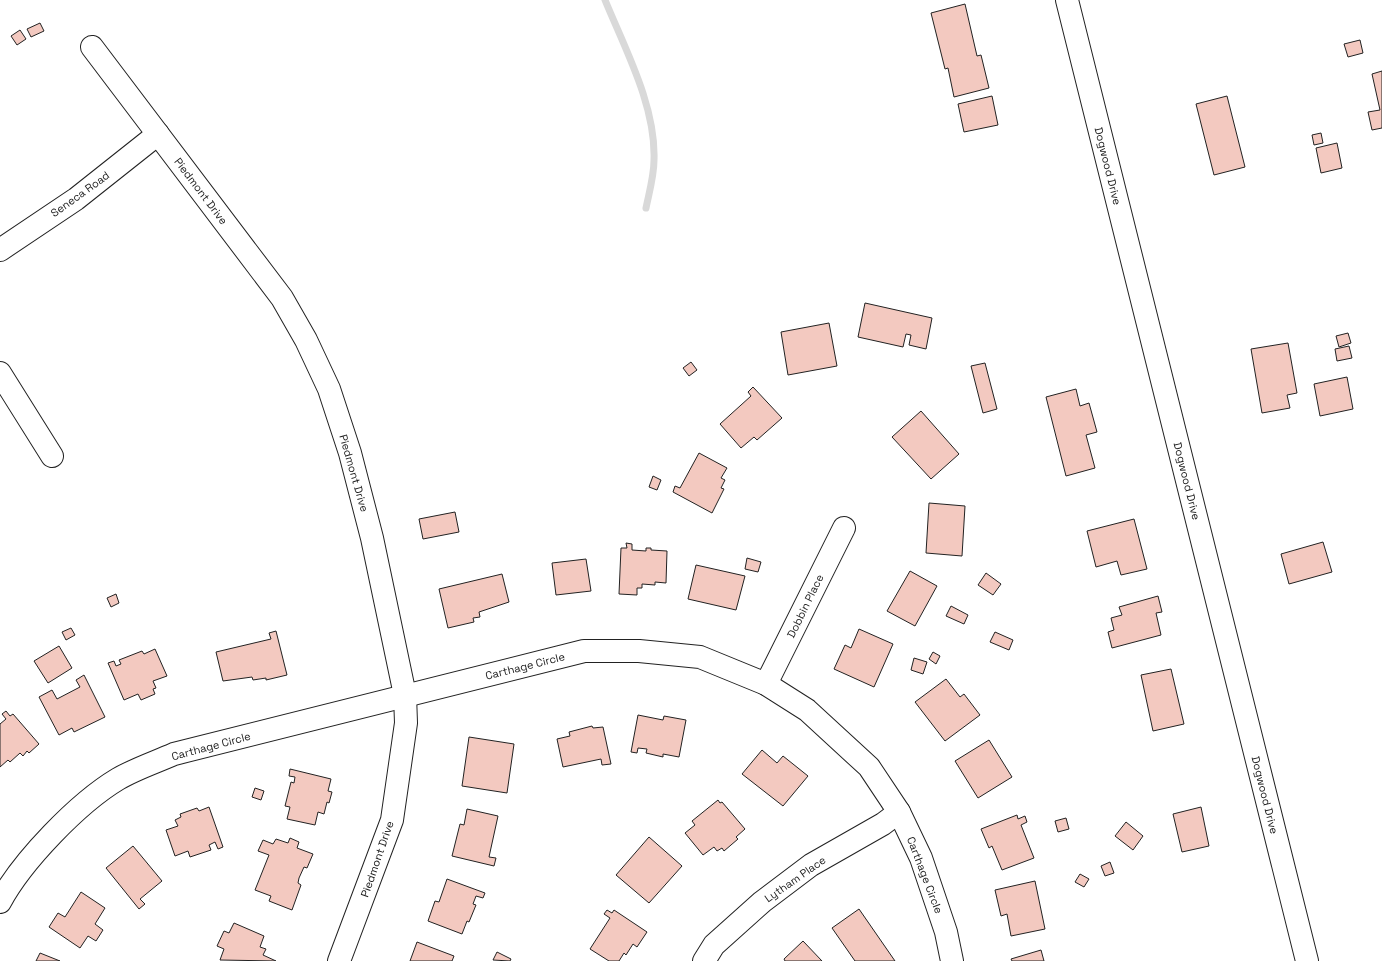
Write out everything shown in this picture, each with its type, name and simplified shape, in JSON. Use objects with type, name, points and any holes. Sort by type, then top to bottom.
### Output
[{"type":"street","name":"Dogwood Drive","points":[[1067,0],[1307,961]]},
{"type":"street","name":"Piedmont Drive","points":[[92,47],[282,298],[306,340],[329,389],[350,453],[372,538],[405,695],[406,723],[392,820],[339,961]]},
{"type":"street","name":"Seneca Road","points":[[0,250],[76,198],[158,134]]},
{"type":"street","points":[[0,373],[52,456]]},
{"type":"street","name":"Dobbin Place","points":[[766,684],[844,528]]},
{"type":"street","name":"Carthage Circle","points":[[0,902],[10,885],[68,817],[118,779],[174,754],[584,651],[639,650],[700,657],[766,684],[807,710],[869,767],[899,812],[921,858],[946,932],[952,961]]},
{"type":"street","name":"Lytham Place","points":[[704,961],[714,945],[762,902],[811,865],[883,824],[899,812]]},
{"type":"building","points":[[965,4],[977,56],[981,55],[989,88],[954,97],[948,68],[945,69],[931,13]]},
{"type":"building","points":[[40,23],[44,31],[31,37],[27,29]]},
{"type":"building","points":[[20,30],[26,39],[17,45],[11,36]]},
{"type":"building","points":[[1360,40],[1363,53],[1348,57],[1344,44]]},
{"type":"building","points":[[1382,71],[1382,128],[1372,130],[1368,112],[1380,110],[1372,74]]},
{"type":"building","points":[[992,96],[998,125],[964,132],[958,104]]},
{"type":"building","points":[[1227,96],[1245,167],[1214,175],[1196,104]]},
{"type":"building","points":[[1321,133],[1323,143],[1314,145],[1312,135]]},
{"type":"building","points":[[1337,143],[1342,168],[1321,173],[1316,148]]},
{"type":"building","points":[[865,303],[932,318],[926,349],[909,345],[911,335],[906,334],[903,347],[858,337]]},
{"type":"building","points":[[829,323],[837,366],[788,375],[781,332]]},
{"type":"building","points":[[1348,333],[1351,343],[1339,347],[1336,336]]},
{"type":"building","points":[[1288,343],[1297,393],[1287,395],[1290,408],[1262,413],[1251,349]]},
{"type":"building","points":[[1349,346],[1352,358],[1337,361],[1335,349]]},
{"type":"building","points":[[691,362],[697,370],[689,376],[683,368]]},
{"type":"building","points":[[985,363],[997,409],[983,413],[971,366]]},
{"type":"building","points":[[1347,377],[1353,409],[1320,416],[1314,384]]},
{"type":"building","points":[[753,387],[782,418],[757,440],[754,437],[741,448],[720,424],[751,396],[748,392]]},
{"type":"building","points":[[1076,389],[1080,406],[1089,403],[1097,432],[1086,435],[1095,468],[1066,476],[1046,397]]},
{"type":"building","points":[[921,411],[959,454],[931,479],[892,437]]},
{"type":"building","points":[[699,453],[727,468],[721,478],[725,480],[721,488],[724,489],[712,513],[673,492],[675,486],[680,488]]},
{"type":"building","points":[[653,476],[661,480],[657,490],[649,487]]},
{"type":"building","points":[[929,503],[965,506],[962,556],[926,553]]},
{"type":"building","points":[[455,512],[459,532],[423,539],[419,519]]},
{"type":"building","points":[[1134,519],[1147,569],[1121,575],[1117,561],[1096,567],[1087,531]]},
{"type":"building","points":[[1323,542],[1332,572],[1289,584],[1281,554]]},
{"type":"building","points":[[626,543],[632,544],[632,550],[646,551],[646,548],[651,548],[651,550],[667,551],[666,583],[655,582],[655,585],[642,584],[642,588],[637,588],[637,595],[619,594],[621,548],[627,548]]},
{"type":"building","points":[[747,558],[761,562],[758,572],[745,569]]},
{"type":"building","points":[[586,559],[591,591],[556,595],[552,563]]},
{"type":"building","points":[[696,565],[745,576],[736,610],[688,599]]},
{"type":"building","points":[[910,571],[937,586],[915,626],[887,611]]},
{"type":"building","points":[[986,573],[1001,584],[993,595],[978,585]]},
{"type":"building","points":[[502,574],[509,602],[479,612],[480,617],[473,618],[474,622],[448,628],[439,589]]},
{"type":"building","points":[[116,594],[119,603],[111,607],[107,598]]},
{"type":"building","points":[[1158,596],[1162,612],[1156,613],[1161,635],[1112,648],[1108,632],[1114,630],[1111,618],[1122,615],[1119,607]]},
{"type":"building","points":[[951,606],[968,615],[964,624],[946,616]]},
{"type":"building","points":[[71,628],[75,635],[66,640],[62,632]]},
{"type":"building","points":[[859,629],[893,644],[874,687],[834,669],[845,645],[851,648]]},
{"type":"building","points":[[276,631],[287,675],[266,680],[266,678],[253,680],[252,677],[223,681],[216,652],[271,639],[269,633]]},
{"type":"building","points":[[995,632],[1013,640],[1009,650],[990,642]]},
{"type":"building","points":[[59,646],[72,668],[48,683],[34,661]]},
{"type":"building","points":[[155,649],[167,676],[153,681],[156,688],[153,689],[155,694],[141,700],[138,694],[124,700],[108,663],[114,661],[116,666],[121,664],[119,660],[142,651],[144,654]]},
{"type":"building","points":[[933,652],[940,656],[936,664],[929,659]]},
{"type":"building","points":[[914,658],[927,662],[923,674],[911,670]]},
{"type":"building","points":[[1171,669],[1184,724],[1153,731],[1141,675]]},
{"type":"building","points":[[84,675],[105,717],[74,732],[72,728],[59,735],[39,697],[52,690],[57,699],[80,687],[76,680]]},
{"type":"building","points":[[946,679],[960,697],[964,694],[980,715],[945,741],[915,702]]},
{"type":"building","points":[[6,711],[10,716],[13,714],[39,744],[29,753],[27,751],[23,756],[20,753],[10,762],[8,760],[0,767],[0,724],[6,719],[2,714]]},
{"type":"building","points":[[638,715],[663,720],[664,716],[686,720],[679,757],[663,754],[663,757],[646,753],[647,749],[638,748],[637,753],[631,752]]},
{"type":"building","points":[[592,726],[593,728],[603,727],[611,764],[602,765],[601,759],[563,767],[557,739],[570,736],[569,732]]},
{"type":"building","points":[[469,737],[514,744],[507,793],[462,786]]},
{"type":"building","points":[[989,740],[1012,777],[978,798],[955,761]]},
{"type":"building","points":[[762,750],[777,763],[783,756],[808,776],[783,806],[742,774]]},
{"type":"building","points":[[290,769],[331,779],[328,791],[332,792],[329,803],[327,802],[324,814],[318,812],[315,825],[287,819],[290,807],[285,806],[291,782],[294,783],[295,777],[289,776]]},
{"type":"building","points":[[255,788],[264,791],[261,800],[252,797]]},
{"type":"building","points":[[718,800],[720,803],[722,802],[745,829],[736,837],[738,839],[724,851],[722,848],[717,851],[714,847],[703,855],[685,833],[695,825],[692,821]]},
{"type":"building","points":[[209,807],[223,847],[218,849],[215,842],[209,845],[211,850],[190,857],[188,851],[175,856],[166,830],[178,826],[175,820],[181,817],[180,814],[197,808],[199,811]]},
{"type":"building","points":[[1201,807],[1209,846],[1182,852],[1173,814]]},
{"type":"building","points":[[467,809],[498,816],[489,857],[496,858],[494,866],[452,856],[460,824],[464,825]]},
{"type":"building","points":[[1017,815],[1018,819],[1025,816],[1027,822],[1021,825],[1034,858],[1002,870],[992,846],[989,848],[981,829]]},
{"type":"building","points":[[1066,818],[1069,829],[1058,832],[1055,821]]},
{"type":"building","points":[[1126,822],[1143,836],[1133,850],[1115,836]]},
{"type":"building","points":[[649,837],[682,866],[649,903],[616,875]]},
{"type":"building","points":[[290,838],[299,842],[297,848],[313,854],[307,868],[304,867],[299,878],[298,883],[301,885],[292,910],[269,901],[271,896],[255,890],[269,855],[258,851],[263,840],[273,844],[276,839],[288,843]]},
{"type":"building","points":[[133,846],[162,881],[140,899],[145,904],[139,909],[106,868]]},
{"type":"building","points":[[1110,862],[1114,873],[1105,876],[1101,866]]},
{"type":"building","points":[[1080,874],[1089,879],[1084,887],[1075,882]]},
{"type":"building","points":[[447,879],[485,893],[483,898],[476,896],[473,904],[476,905],[462,934],[428,921],[435,901],[439,902]]},
{"type":"building","points":[[1035,881],[1045,929],[1011,936],[1007,914],[1001,916],[995,890]]},
{"type":"building","points":[[81,892],[105,908],[95,924],[103,930],[96,941],[88,936],[80,948],[49,927],[58,913],[65,917]]},
{"type":"building","points":[[859,909],[895,961],[855,961],[832,928]]},
{"type":"building","points":[[607,910],[612,913],[614,910],[647,932],[637,947],[633,944],[626,955],[624,953],[619,961],[609,961],[590,949],[610,918],[604,914]]},
{"type":"building","points":[[234,923],[264,936],[260,947],[266,949],[263,955],[276,961],[220,960],[224,949],[217,946],[224,931],[229,933]]},
{"type":"building","points":[[803,941],[822,961],[785,961],[784,959]]},
{"type":"building","points":[[417,942],[454,956],[452,961],[410,961]]},
{"type":"building","points":[[1041,950],[1044,961],[1012,961],[1011,959]]},
{"type":"building","points":[[497,952],[511,959],[510,961],[493,960]]},
{"type":"building","points":[[40,953],[60,961],[36,961]]},
{"type":"waterway","points":[[605,0],[638,78],[650,119],[653,140],[654,166],[646,208]]}]
